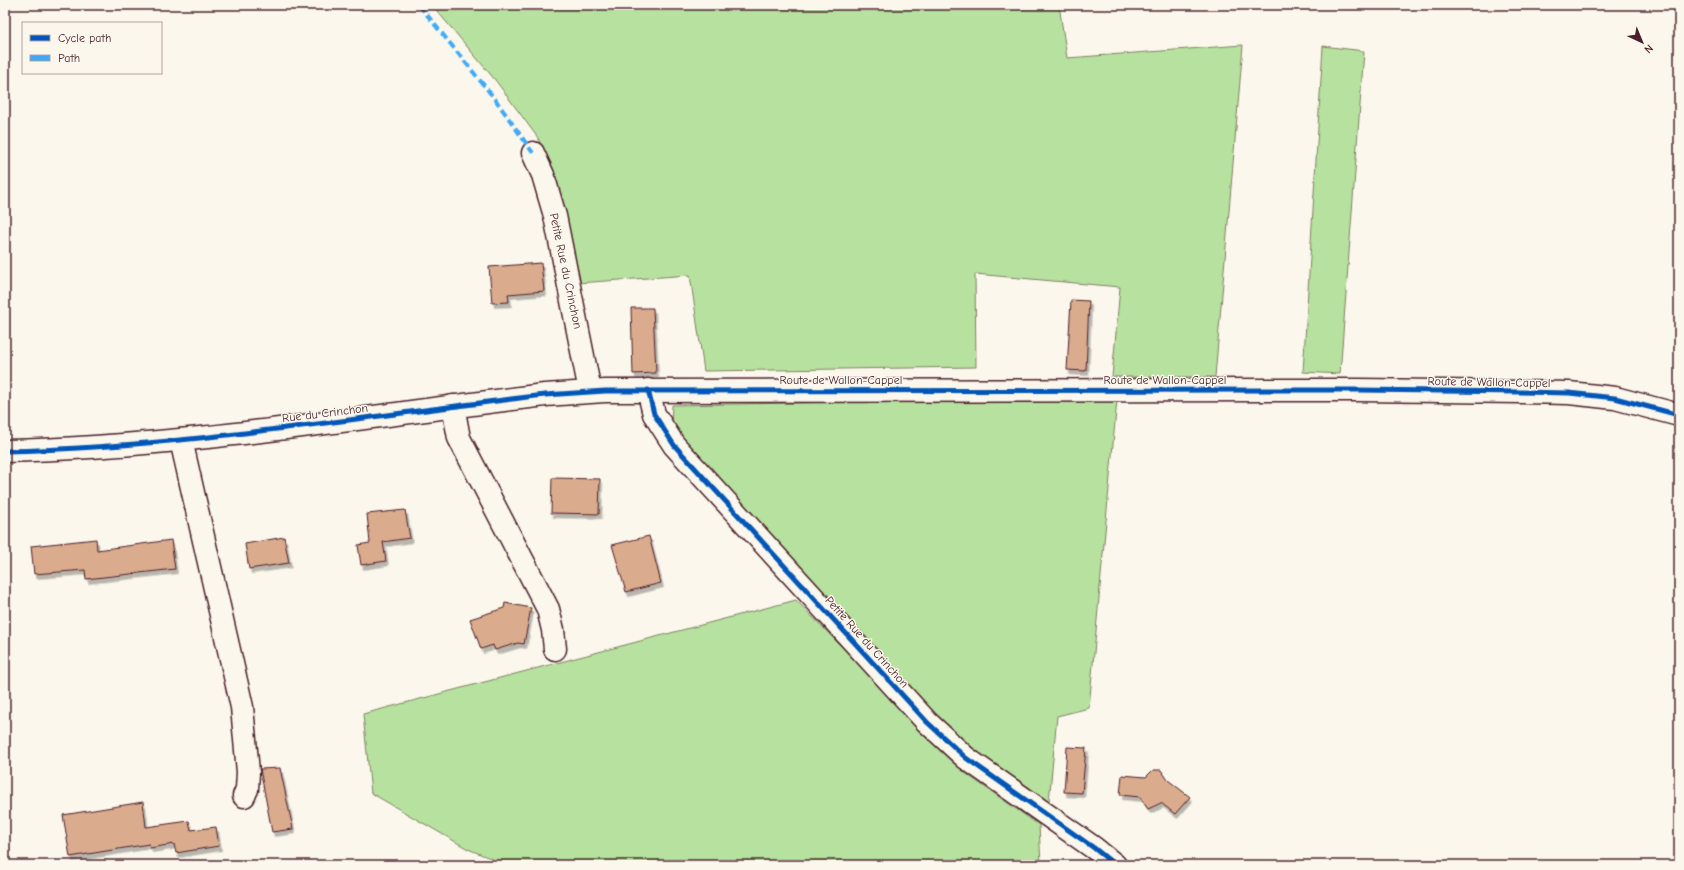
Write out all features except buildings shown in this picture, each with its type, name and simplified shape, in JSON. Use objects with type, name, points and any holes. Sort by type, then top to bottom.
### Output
[{"type":"street","name":"Petite Rue du Crinchon","points":[[533,153],[543,175],[555,216],[590,391]]},
{"type":"street","name":"Petite Rue du Crinchon","points":[[648,390],[651,404],[660,424],[683,456],[943,739],[988,775],[1094,848],[1115,865]]},
{"type":"street","name":"Rue du Crinchon","points":[[5,451],[113,446],[181,440],[453,406],[590,391],[648,390]]},
{"type":"street","name":"Route de Wallon-Cappel","points":[[648,390],[1359,390],[1569,393],[1615,398],[1679,414]]},
{"type":"street","points":[[453,406],[459,438],[548,609],[553,630],[555,649]]},
{"type":"street","points":[[181,440],[242,707],[248,772],[247,789],[244,796]]},
{"type":"green space","points":[[432,5],[1059,5],[1067,58],[1243,45],[1215,377],[1112,377],[1120,287],[975,274],[976,367],[704,371],[690,275],[578,283],[565,211],[558,187],[538,138],[496,81]]},
{"type":"green space","points":[[1323,46],[1364,51],[1340,374],[1303,372]]},
{"type":"green space","points":[[976,400],[1117,400],[1089,708],[1057,716],[1049,802],[982,759],[938,720],[686,451],[671,423],[672,405]]},
{"type":"green space","points":[[796,600],[965,773],[1039,825],[1041,865],[507,865],[468,849],[371,793],[363,714]]},
{"type":"marked path","points":[[419,5],[495,99],[533,153]]},
{"type":"cycle path","points":[[648,390],[654,414],[674,445],[927,722],[966,758],[1094,848],[1115,865]]},
{"type":"cycle path","points":[[5,451],[140,444],[275,429],[545,395],[605,391],[1359,390],[1569,393],[1615,398],[1679,415]]}]
